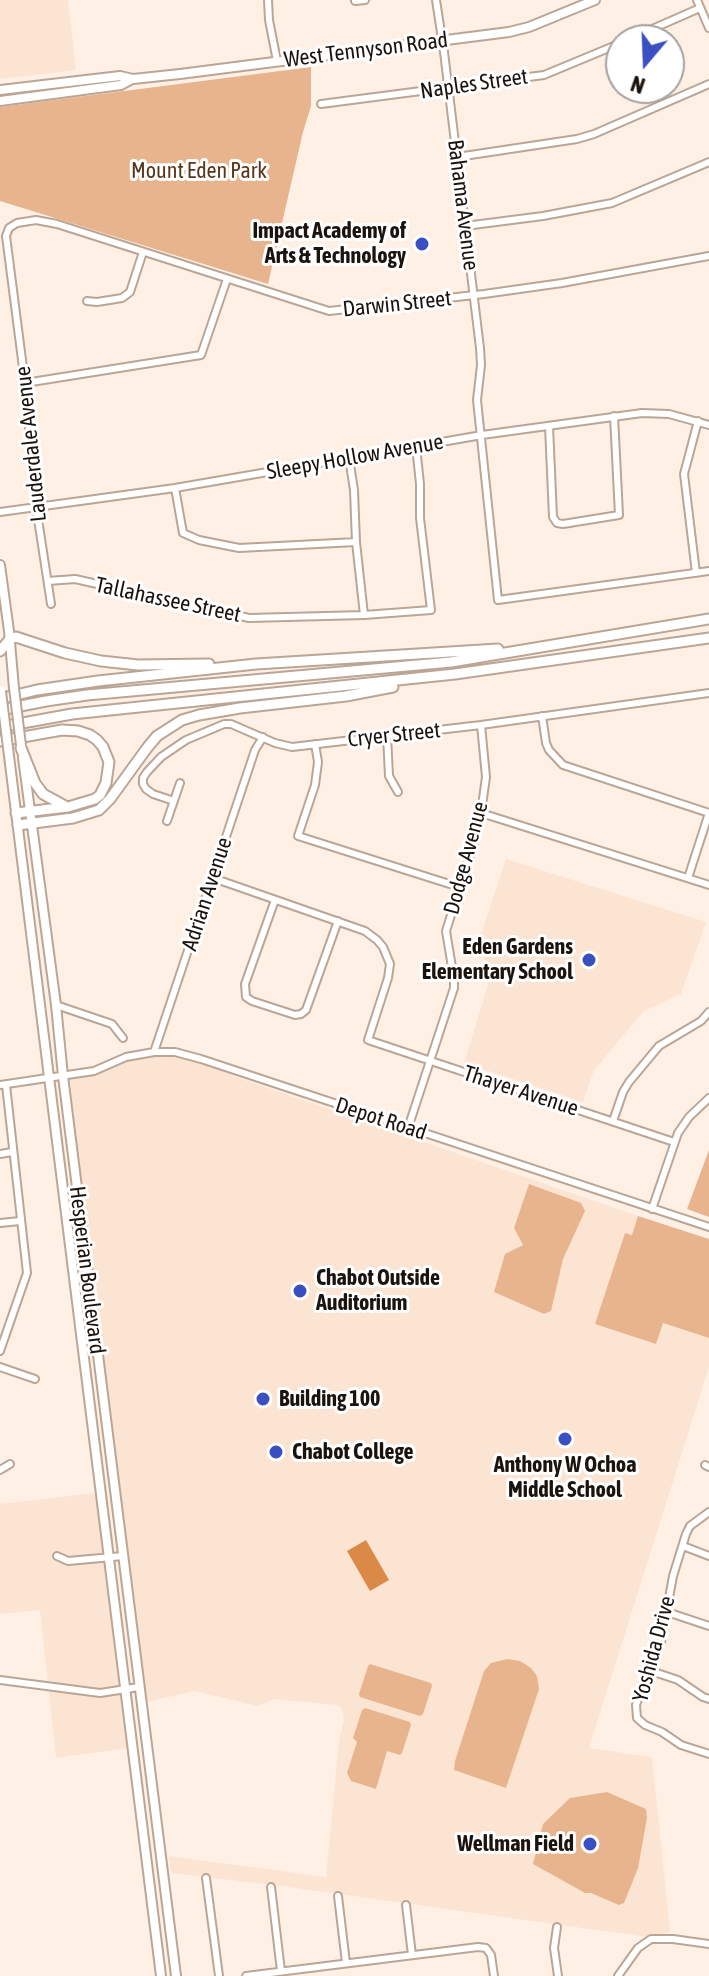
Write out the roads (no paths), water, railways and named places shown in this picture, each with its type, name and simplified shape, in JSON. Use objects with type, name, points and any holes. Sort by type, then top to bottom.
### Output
[{"type":"highway","points":[[0,710],[73,697],[451,662],[709,619]]},
{"type":"highway","points":[[0,651],[10,639],[17,638],[65,653],[124,664],[256,664],[452,653],[570,642]]},
{"type":"highway","points":[[0,727],[72,714],[455,674],[709,638]]},
{"type":"highway","points":[[0,699],[98,681],[256,664]]},
{"type":"highway","points":[[18,825],[83,816],[99,810],[157,736],[182,720],[240,708],[346,696],[455,674]]},
{"type":"highway","points":[[4,744],[70,730],[97,740],[109,762],[104,789],[95,799],[68,807],[16,813]]},
{"type":"highway","points":[[21,747],[40,790],[53,801],[68,807]]},
{"type":"main road","name":"West Tennyson Road","points":[[0,101],[121,85],[133,79],[497,33],[529,27],[595,0]]},
{"type":"main road","name":"West Tennyson Road","points":[[0,90],[120,76],[133,79]]},
{"type":"main road","name":"Hesperian Boulevard","points":[[0,565],[176,1976]]},
{"type":"main road","name":"Hesperian Boulevard","points":[[0,684],[4,744],[18,825],[161,1976]]},
{"type":"street","points":[[268,0],[277,61]]},
{"type":"street","points":[[355,1],[365,0]]},
{"type":"street","name":"Bahama Avenue","points":[[436,0],[480,348],[477,400],[498,600],[696,573]]},
{"type":"street","points":[[697,0],[709,28]]},
{"type":"street","points":[[664,24],[700,8]]},
{"type":"street","name":"Naples Street","points":[[321,104],[544,75],[605,50]]},
{"type":"street","points":[[457,157],[577,139],[709,84]]},
{"type":"street","points":[[465,226],[612,203],[709,162]]},
{"type":"street","name":"Darwin Street","points":[[6,236],[9,228],[17,223],[36,220],[57,224],[329,311],[562,283],[709,256]]},
{"type":"street","name":"Lauderdale Avenue","points":[[6,236],[25,383],[36,506],[51,604]]},
{"type":"street","points":[[87,301],[122,298],[130,292],[143,252]]},
{"type":"street","points":[[25,383],[201,355],[227,279]]},
{"type":"street","name":"Sleepy Hollow Avenue","points":[[0,512],[175,488],[482,435],[614,416],[656,412],[709,425]]},
{"type":"street","points":[[549,426],[555,520],[563,524],[619,515],[614,416]]},
{"type":"street","points":[[698,421],[684,474],[696,573],[709,571]]},
{"type":"street","name":"Tallahassee Street","points":[[48,581],[75,579],[249,618],[431,610],[420,518],[416,446]]},
{"type":"street","points":[[349,458],[364,615]]},
{"type":"street","points":[[175,488],[183,533],[199,540],[239,548],[356,542]]},
{"type":"street","name":"Cryer Street","points":[[174,801],[146,789],[143,778],[161,757],[186,740],[224,724],[285,746],[481,725],[709,693]]},
{"type":"street","points":[[542,716],[546,743],[563,765],[709,813],[688,878]]},
{"type":"street","name":"Dodge Avenue","points":[[408,1128],[454,988],[446,931],[481,813],[486,777],[481,725]]},
{"type":"street","points":[[387,735],[389,776],[398,792]]},
{"type":"street","name":"Adrian Avenue","points":[[154,1052],[255,750],[263,737]]},
{"type":"street","points":[[315,744],[318,762],[315,785],[298,836],[459,887]]},
{"type":"street","points":[[167,821],[180,783]]},
{"type":"street","points":[[481,813],[709,885]]},
{"type":"street","points":[[213,878],[338,921],[306,1010],[301,1014],[295,1015],[246,997],[245,984],[275,900]]},
{"type":"street","name":"Thayer Avenue","points":[[338,921],[372,935],[388,956],[388,978],[368,1040],[674,1142]]},
{"type":"street","points":[[56,1005],[112,1024],[123,1038]]},
{"type":"street","points":[[613,1121],[629,1082],[659,1046],[701,1021],[709,1012]]},
{"type":"street","name":"Depot Road","points":[[3,1085],[94,1071],[126,1057],[175,1052],[709,1227]]},
{"type":"street","points":[[0,1351],[27,1273],[3,1085]]},
{"type":"street","points":[[652,1209],[674,1142],[689,1117],[709,1098]]},
{"type":"street","points":[[0,1154],[12,1152]]},
{"type":"street","points":[[0,1223],[20,1221]]},
{"type":"street","points":[[0,1367],[35,1379]]},
{"type":"street","points":[[0,1470],[10,1464]]},
{"type":"street","name":"Yoshida Drive","points":[[709,1512],[690,1526],[673,1576],[661,1642],[636,1705],[637,1718],[645,1725],[681,1745],[709,1754]]},
{"type":"street","points":[[683,1546],[709,1556]]},
{"type":"street","points":[[57,1556],[68,1561],[123,1556]]},
{"type":"street","points":[[667,1612],[709,1626]]},
{"type":"street","points":[[648,1670],[678,1680],[709,1699]]},
{"type":"street","points":[[0,1680],[90,1692],[139,1687]]},
{"type":"street","points":[[206,1878],[219,1976]]},
{"type":"street","points":[[271,1887],[281,1971]]},
{"type":"street","points":[[338,1896],[346,1963]]},
{"type":"street","points":[[406,1905],[412,1955]]},
{"type":"street","points":[[557,1927],[554,1948],[558,1976]]},
{"type":"street","points":[[618,1976],[638,1948],[651,1939],[709,1944]]},
{"type":"street","points":[[246,1976],[478,1947],[486,1948],[491,1955],[494,1976]]},
{"type":"place","name":"Impact Academy of Arts & Technology","points":[[422,244]]},
{"type":"place","name":"Eden Gardens Elementary School","points":[[589,960]]},
{"type":"place","name":"Chabot Outside Auditorium","points":[[300,1291]]},
{"type":"place","name":"Building 100","points":[[263,1399]]},
{"type":"place","name":"Anthony W Ochoa Middle School","points":[[565,1439]]},
{"type":"place","name":"Chabot College","points":[[276,1452]]},
{"type":"place","name":"Wellman Field","points":[[590,1844]]},
{"type":"park label","name":"Mount Eden Park","points":[[199,171]]}]
